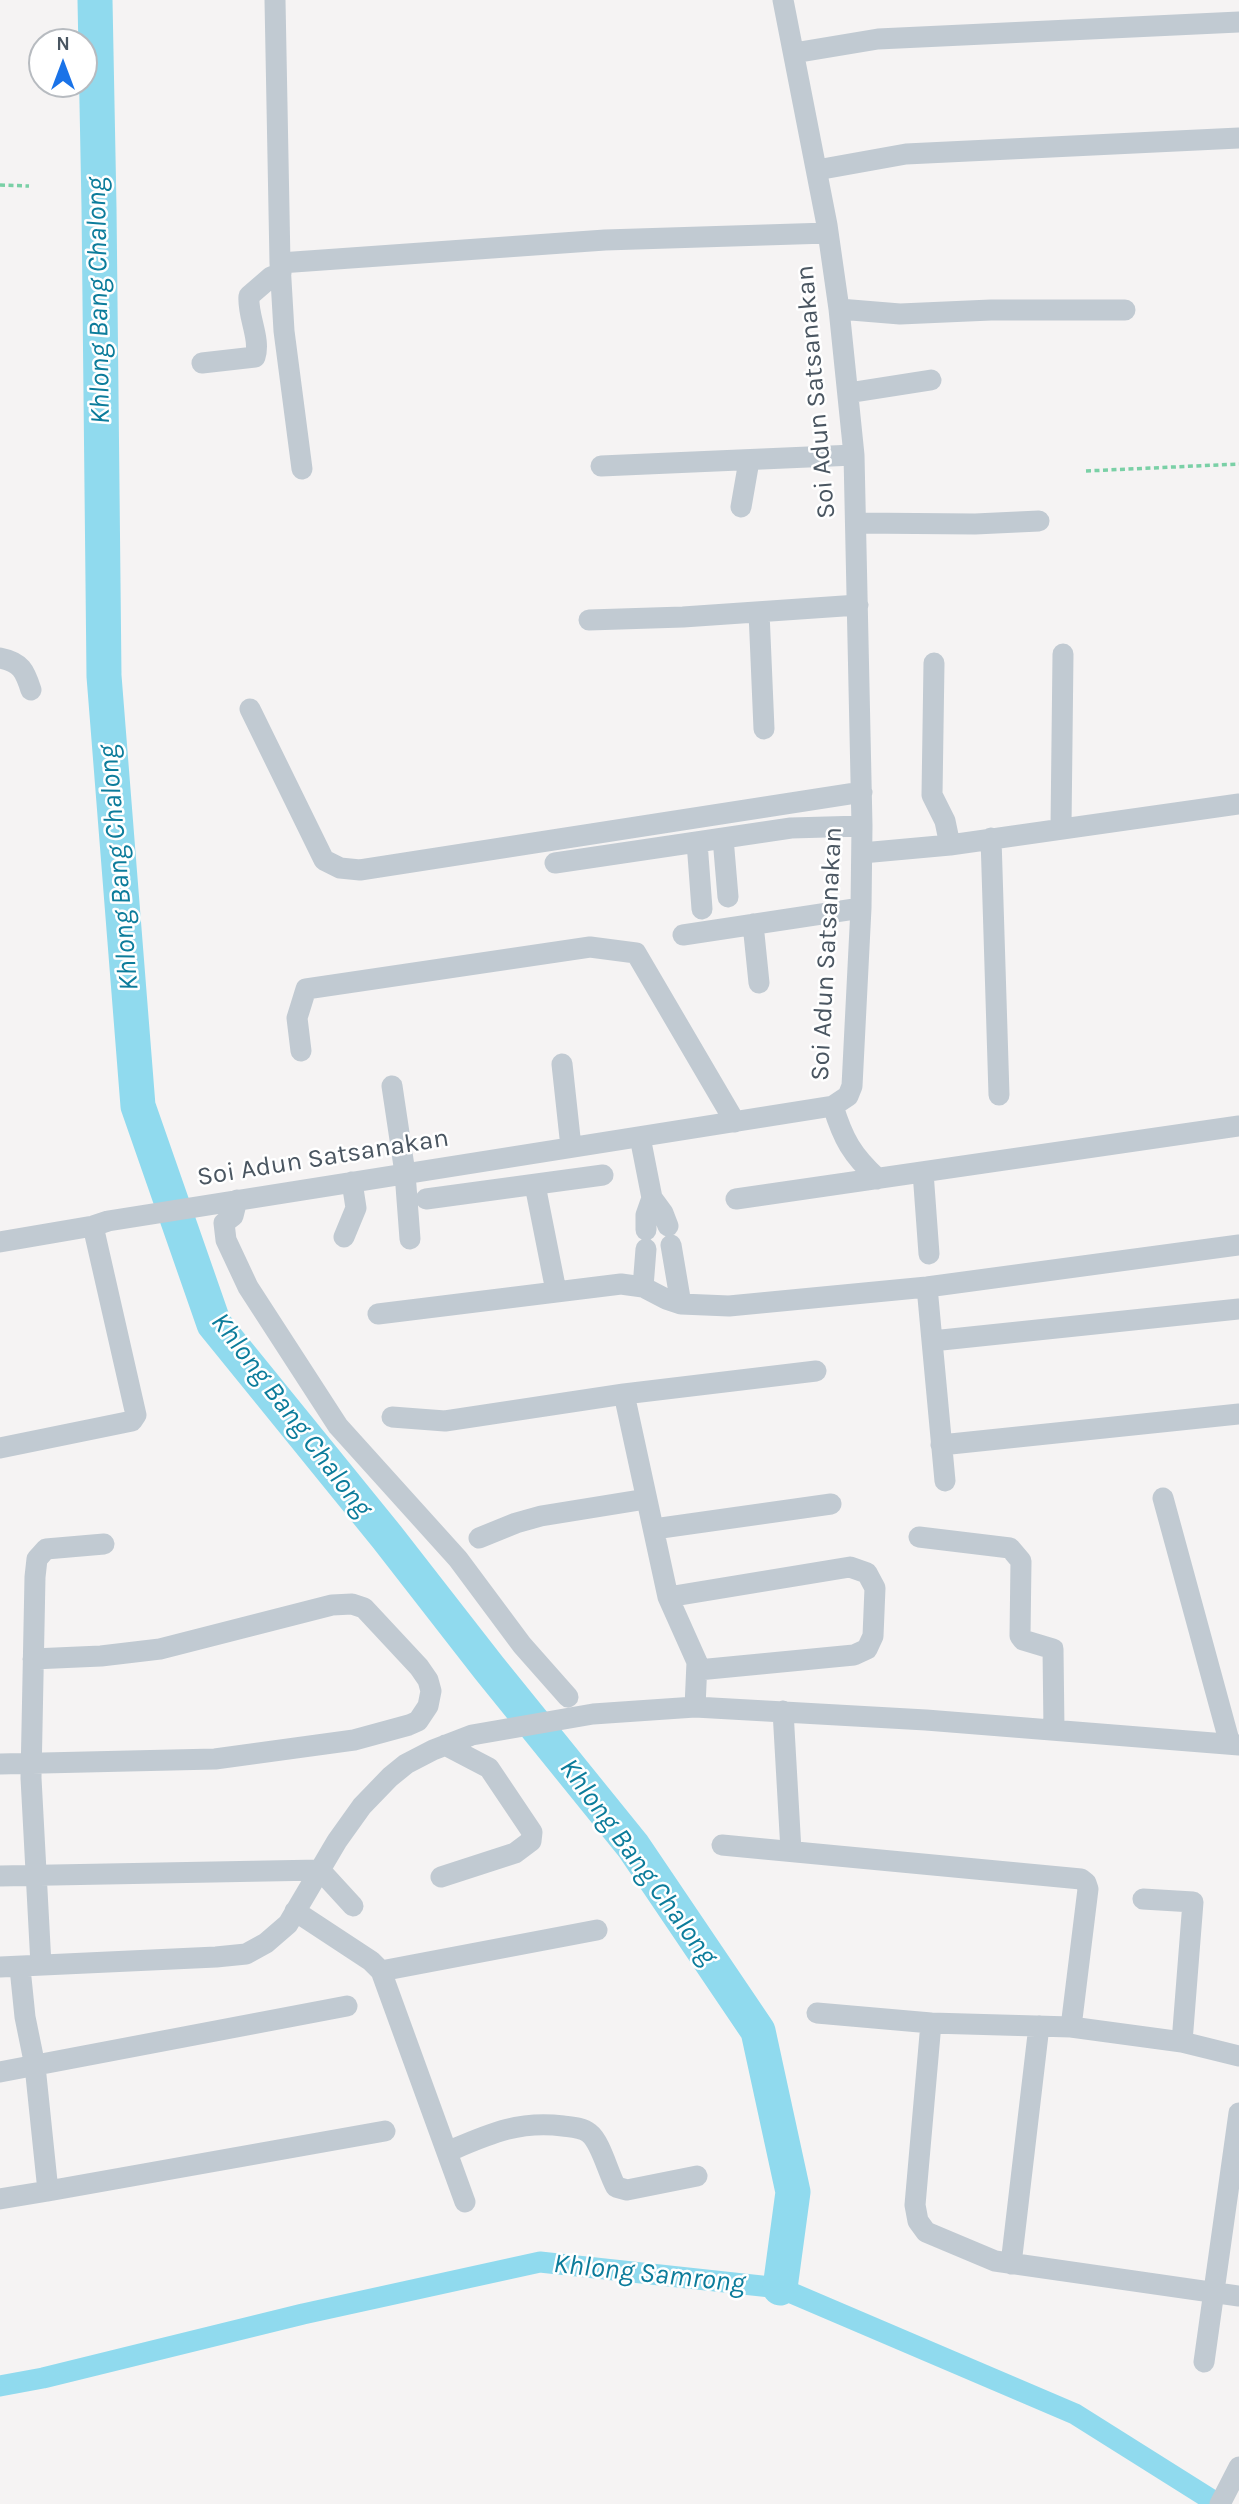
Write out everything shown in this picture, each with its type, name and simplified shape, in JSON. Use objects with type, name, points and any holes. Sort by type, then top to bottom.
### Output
[{"type":"street","points":[[275,0],[280,268],[284,331],[302,469]]},
{"type":"street","name":"Soi Adun Satsanakan","points":[[0,1242],[234,1200],[833,1106],[849,1096],[852,1086],[862,853],[853,455],[839,309],[828,233],[783,0]]},
{"type":"street","points":[[794,53],[878,39],[1239,22]]},
{"type":"street","points":[[817,170],[906,154],[1239,138]]},
{"type":"street","points":[[202,363],[251,358],[257,354],[249,296],[280,268],[605,240],[828,233]]},
{"type":"street","points":[[839,309],[900,314],[991,310],[1125,310]]},
{"type":"street","points":[[848,393],[931,380]]},
{"type":"street","points":[[601,466],[853,455]]},
{"type":"street","points":[[741,507],[749,461]]},
{"type":"street","points":[[856,523],[975,524],[1039,521]]},
{"type":"street","points":[[589,620],[858,606]]},
{"type":"street","points":[[759,612],[764,729]]},
{"type":"street","points":[[1061,828],[1063,654]]},
{"type":"street","points":[[0,658],[10,660],[26,673],[30,690]]},
{"type":"street","points":[[934,663],[932,795],[944,821],[950,845]]},
{"type":"street","points":[[250,709],[324,860],[340,868],[360,870],[862,792]]},
{"type":"street","points":[[862,853],[950,845],[1239,804]]},
{"type":"street","points":[[555,863],[805,827],[862,826]]},
{"type":"street","points":[[723,838],[728,897]]},
{"type":"street","points":[[991,838],[999,1095]]},
{"type":"street","points":[[697,842],[702,909]]},
{"type":"street","points":[[683,935],[861,908]]},
{"type":"street","points":[[753,924],[759,983]]},
{"type":"street","points":[[301,1051],[297,1018],[306,989],[590,947],[636,953],[735,1122]]},
{"type":"street","points":[[562,1064],[571,1147]]},
{"type":"street","points":[[392,1086],[405,1173],[410,1239]]},
{"type":"street","points":[[833,1106],[848,1146],[878,1179]]},
{"type":"street","points":[[736,1199],[1239,1126]]},
{"type":"street","points":[[640,1136],[652,1198],[663,1213],[670,1236],[681,1304]]},
{"type":"street","points":[[923,1172],[929,1254]]},
{"type":"street","points":[[426,1199],[603,1175]]},
{"type":"street","points":[[344,1237],[356,1208],[352,1182]]},
{"type":"street","points":[[535,1185],[556,1291]]},
{"type":"street","points":[[643,1287],[646,1216],[652,1198]]},
{"type":"street","points":[[234,1200],[233,1216],[225,1223],[226,1241],[248,1287],[338,1426],[458,1559],[522,1644],[568,1698]]},
{"type":"street","points":[[0,1448],[132,1422],[136,1415],[101,1224]]},
{"type":"street","points":[[378,1314],[621,1284],[643,1287],[681,1304],[729,1306],[927,1287],[1239,1245]]},
{"type":"street","points":[[927,1287],[944,1482]]},
{"type":"street","points":[[932,1341],[1239,1309]]},
{"type":"street","points":[[392,1417],[446,1420],[624,1394],[816,1371]]},
{"type":"street","points":[[624,1394],[668,1597],[696,1661],[698,1670],[695,1707]]},
{"type":"street","points":[[941,1445],[1239,1414]]},
{"type":"street","points":[[48,2191],[35,2067],[10,1967],[246,1954],[266,1943],[288,1924],[362,1806],[406,1764],[445,1745],[472,1735],[552,1720],[625,1711],[695,1707],[1054,1730],[1234,1745],[1163,1498]]},
{"type":"street","points":[[479,1538],[516,1522],[541,1516],[646,1499]]},
{"type":"street","points":[[654,1529],[831,1504]]},
{"type":"street","points":[[919,1537],[1010,1548],[1016,1552],[1021,1561],[1020,1636],[1023,1640],[1052,1649],[1054,1730]]},
{"type":"street","points":[[41,1965],[31,1764],[37,1559],[46,1549],[104,1544]]},
{"type":"street","points":[[668,1597],[850,1567],[867,1573],[875,1588],[873,1636],[867,1649],[855,1656],[698,1670]]},
{"type":"street","points":[[0,1763],[215,1759],[354,1740],[418,1721],[428,1706],[431,1691],[428,1680],[419,1667],[365,1608],[352,1604],[332,1605],[160,1649],[102,1656],[33,1659]]},
{"type":"street","points":[[783,1711],[791,1851]]},
{"type":"street","points":[[441,1877],[515,1853],[531,1841],[532,1832],[489,1768],[445,1745]]},
{"type":"street","points":[[722,1845],[1081,1879],[1088,1889],[1071,2027]]},
{"type":"street","points":[[0,1875],[320,1870],[353,1906]]},
{"type":"street","points":[[1143,1899],[1193,1902],[1182,2042]]},
{"type":"street","points":[[295,1911],[371,1961],[381,1971],[465,2202]]},
{"type":"street","points":[[381,1971],[597,1930]]},
{"type":"street","points":[[0,2072],[347,2006]]},
{"type":"street","points":[[817,2012],[931,2024],[1071,2027],[1182,2042],[1239,2056]]},
{"type":"street","points":[[931,2024],[915,2205],[919,2221],[926,2232],[995,2261],[1239,2296]]},
{"type":"street","points":[[1011,2263],[1039,2026]]},
{"type":"street","points":[[1204,2362],[1239,2113]]},
{"type":"street","points":[[447,2152],[501,2130],[539,2123],[579,2128],[589,2133],[616,2187],[627,2190],[696,2176]]},
{"type":"street","points":[[0,2199],[385,2131]]},
{"type":"street","points":[[1220,2504],[1239,2467]]},
{"type":"path","points":[[0,185],[29,186]]},
{"type":"path","points":[[1086,471],[1239,464]]},
{"type":"waterway","name":"Khlong Bang Chalong","points":[[95,0],[104,676],[138,1106],[214,1324],[633,1846],[758,2031],[793,2192],[780,2288]]},
{"type":"waterway","name":"Khlong Samrong","points":[[0,2386],[43,2378],[303,2314],[540,2262],[780,2288],[1075,2414],[1218,2504]]}]
